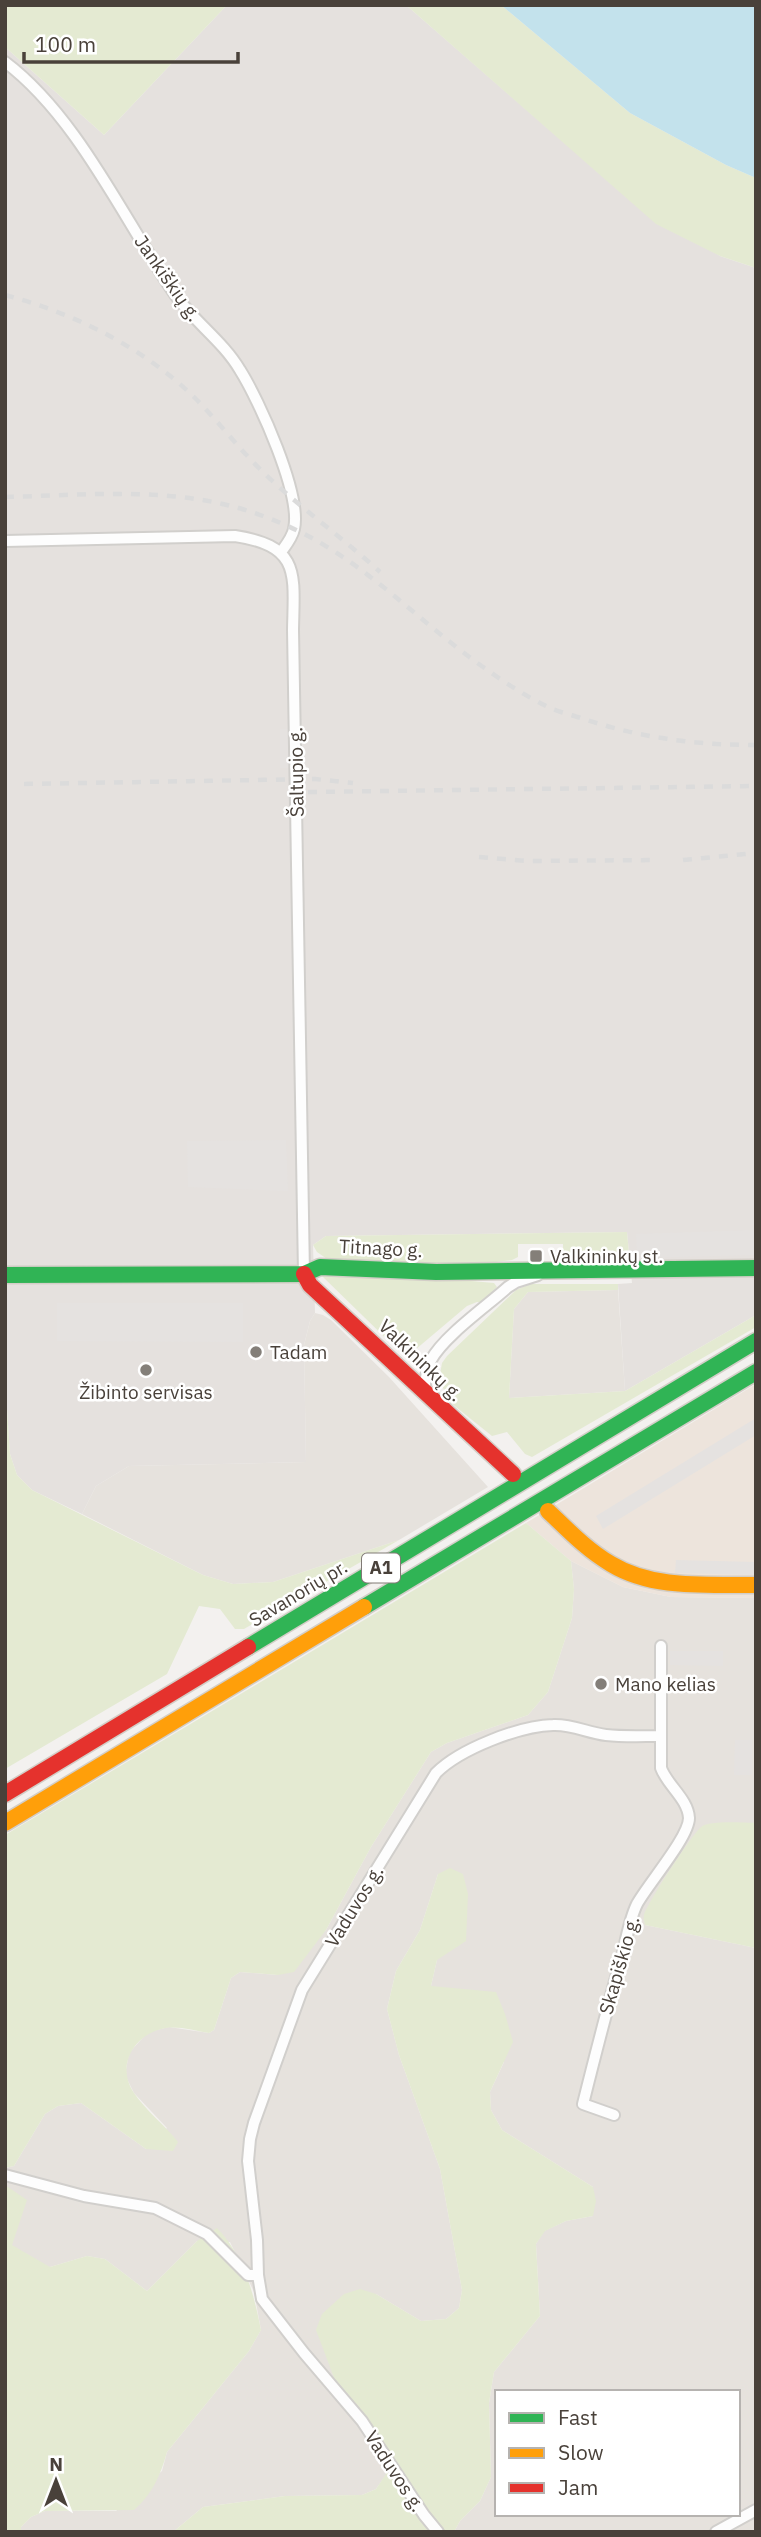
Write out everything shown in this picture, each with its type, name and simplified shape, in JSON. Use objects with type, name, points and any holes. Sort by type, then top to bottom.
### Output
[{"type":"main road","name":"Titnago g.","points":[[5,1275],[304,1274],[320,1267],[436,1272],[756,1268]]},
{"type":"main road","name":"Valkininkų g.","points":[[304,1274],[310,1285],[513,1474]]},
{"type":"main road","name":"Savanorių pr.","points":[[5,1794],[756,1341]]},
{"type":"main road","name":"A1","points":[[5,1823],[756,1371]]},
{"type":"main road","points":[[548,1511],[599,1556],[637,1576],[656,1581],[756,1585]]},
{"type":"street","name":"Jankiškių g.","points":[[5,62],[67,127],[175,294],[240,369],[285,466],[293,499],[294,529],[281,552]]},
{"type":"street","points":[[5,541],[235,536],[259,539],[281,552]]},
{"type":"street","name":"Šaltupio g.","points":[[281,552],[289,562],[294,583],[304,1274]]},
{"type":"street","points":[[424,1393],[431,1360],[444,1344],[516,1282],[552,1271]]},
{"type":"street","name":"Skapiškio g.","points":[[614,2115],[583,2104],[602,2024],[636,1906],[688,1827],[689,1816],[683,1801],[664,1779],[661,1768],[661,1646]]},
{"type":"street","name":"Vaduvos g.","points":[[438,2532],[362,2421],[303,2353],[262,2299],[248,2161],[250,2138],[291,2014],[302,1990],[436,1773],[456,1756],[478,1745],[535,1728],[562,1726],[607,1735],[660,1736]]},
{"type":"street","points":[[5,2175],[84,2196],[155,2208],[207,2234],[248,2275],[258,2275]]},
{"type":"street","points":[[716,2532],[756,2510]]},
{"type":"shaded area","points":[[227,5],[406,5],[590,165],[720,256],[756,268],[756,1315],[625,1391],[618,1284],[632,1283],[627,1232],[326,1236],[313,1245],[315,1313],[310,1321],[304,1345],[306,1462],[129,1466],[96,1486],[82,1514],[32,1490],[17,1475],[10,1454],[5,1379],[5,47],[104,135]]},
{"type":"shaded area","points":[[280,729],[290,729],[291,768],[280,768]]},
{"type":"shaded area","points":[[286,1140],[288,1191],[188,1187],[187,1141]]},
{"type":"shaded area","points":[[756,1230],[756,1255],[637,1258],[636,1234]]},
{"type":"shaded area","points":[[618,1290],[625,1391],[509,1398],[514,1309],[528,1292]]},
{"type":"shaded area","points":[[57,1303],[243,1303],[243,1342],[57,1341]]},
{"type":"shaded area","points":[[315,1313],[331,1320],[389,1377],[488,1487],[399,1540],[273,1582],[233,1584],[203,1575],[82,1514],[96,1486],[129,1466],[306,1462],[304,1345],[310,1321]]},
{"type":"shaded area","points":[[756,1384],[756,1598],[671,1597],[623,1587],[571,1561],[526,1523]]},
{"type":"shaded area","points":[[756,1418],[756,1435],[603,1529],[596,1516]]},
{"type":"shaded area","points":[[676,1560],[756,1562],[756,1575],[675,1573]]},
{"type":"shaded area","points":[[571,1561],[623,1587],[671,1597],[756,1598],[756,1823],[710,1824],[645,1925],[756,1948],[756,2532],[454,2532],[460,2521],[480,2501],[491,2477],[489,2403],[494,2372],[540,2316],[536,2244],[544,2231],[566,2221],[593,2216],[593,2187],[502,2130],[491,2110],[490,2092],[504,2062],[431,1986],[437,1960],[438,1874],[420,1930],[396,1971],[387,2009],[399,2055],[440,2169],[462,2290],[459,2308],[446,2319],[421,2321],[376,2294],[387,2450],[386,2475],[376,2489],[362,2495],[285,2496],[203,2507],[173,2532],[21,2532],[21,2527],[31,2517],[45,2511],[116,2511],[162,2471],[167,2452],[249,2351],[261,2330],[254,2292],[230,2242],[197,2241],[147,2291],[105,2259],[87,2256],[50,2267],[5,2263],[5,2168],[14,2166],[45,2114],[58,2106],[81,2103],[146,2149],[167,2128],[134,2093],[125,2075],[129,2053],[148,2032],[169,2027],[209,2033],[214,2030],[231,1978],[240,1972],[278,1975],[326,1930],[371,1847],[431,1752],[447,1743],[528,1715],[548,1692],[572,1618],[574,1589]]},
{"type":"shaded area","points":[[670,1651],[723,1651],[723,1666],[670,1665]]},
{"type":"shaded area","points":[[735,1740],[752,1740],[752,1775],[734,1775]]},
{"type":"green space","points":[[5,5],[227,5],[104,135],[5,47]]},
{"type":"green space","points":[[406,5],[501,5],[630,113],[726,165],[756,178],[756,268],[720,256],[656,224]]},
{"type":"green space","points":[[627,1232],[630,1264],[567,1260],[563,1254],[563,1244],[518,1244],[518,1257],[512,1260],[462,1266],[330,1261],[317,1252],[313,1245],[326,1236]]},
{"type":"green space","points":[[360,1271],[494,1283],[497,1287],[482,1303],[467,1306],[409,1355],[403,1355],[323,1277]]},
{"type":"green space","points":[[530,1284],[618,1284],[618,1290],[528,1292],[514,1309],[509,1398],[625,1391],[756,1315],[756,1327],[532,1457],[525,1454],[507,1432],[492,1436],[451,1403],[439,1380],[442,1363],[447,1356],[516,1290]]},
{"type":"green space","points":[[5,1379],[10,1454],[17,1475],[32,1490],[203,1575],[233,1584],[273,1582],[399,1540],[244,1629],[235,1629],[220,1609],[199,1606],[167,1674],[5,1769]]},
{"type":"green space","points":[[526,1523],[571,1561],[574,1589],[572,1618],[548,1692],[528,1715],[447,1743],[431,1752],[371,1847],[326,1930],[294,1972],[278,1975],[240,1972],[231,1978],[214,2030],[209,2033],[166,2028],[145,2036],[137,2043],[128,2061],[129,2082],[139,2100],[178,2142],[173,2151],[146,2149],[81,2103],[58,2106],[45,2114],[14,2166],[5,2168],[5,1835]]},
{"type":"green space","points":[[719,1823],[756,1823],[756,1948],[645,1925],[644,1915],[653,1897],[701,1827]]},
{"type":"green space","points":[[450,1868],[463,1874],[468,1894],[466,1941],[437,1960],[431,1986],[496,1992],[513,2042],[490,2092],[491,2110],[502,2130],[593,2187],[596,2201],[593,2216],[566,2221],[545,2231],[536,2244],[540,2316],[494,2372],[489,2403],[491,2477],[480,2501],[460,2521],[454,2532],[173,2532],[203,2507],[285,2496],[362,2495],[376,2489],[386,2474],[387,2450],[336,2383],[316,2330],[322,2314],[344,2294],[360,2289],[376,2294],[421,2321],[446,2319],[459,2308],[462,2290],[440,2169],[399,2055],[387,2009],[396,1971],[420,1930],[438,1874]]},
{"type":"green space","points":[[5,2185],[27,2200],[12,2245],[50,2267],[87,2256],[105,2259],[147,2291],[197,2241],[217,2228],[241,2263],[261,2330],[249,2351],[167,2452],[155,2484],[134,2510],[45,2511],[31,2517],[21,2527],[21,2532],[5,2532]]},
{"type":"water","points":[[501,5],[756,5],[756,178],[726,165],[630,113]]},
{"type":"railway","points":[[5,295],[82,322],[154,363],[195,398],[277,485],[380,572]]},
{"type":"railway","points":[[5,497],[103,494],[168,496],[232,506],[263,516],[321,543],[347,560],[477,663],[548,707],[605,726],[648,736],[712,744],[756,745]]},
{"type":"railway","points":[[24,784],[315,779],[353,783]]},
{"type":"railway","points":[[308,792],[756,786]]},
{"type":"railway","points":[[683,860],[756,853]]},
{"type":"railway","points":[[479,857],[528,861],[657,860]]},
{"type":"traffic: fast","points":[[5,1275],[304,1274],[320,1267],[436,1272],[756,1268]]},
{"type":"traffic: fast","points":[[248,1647],[756,1341]]},
{"type":"traffic: fast","points":[[364,1607],[756,1372]]},
{"type":"traffic: slow","points":[[548,1511],[594,1552],[628,1572],[645,1578],[682,1584],[756,1585]]},
{"type":"traffic: slow","points":[[5,1823],[364,1607]]},
{"type":"traffic: jam","points":[[304,1274],[310,1285],[513,1474]]},
{"type":"traffic: jam","points":[[5,1794],[248,1647]]},
{"type":"place","name":"Valkininkų st.","points":[[536,1256]]},
{"type":"place","name":"Tadam","points":[[256,1352]]},
{"type":"place","name":"Žibinto servisas","points":[[146,1370]]},
{"type":"place","name":"Mano kelias","points":[[601,1684]]}]
